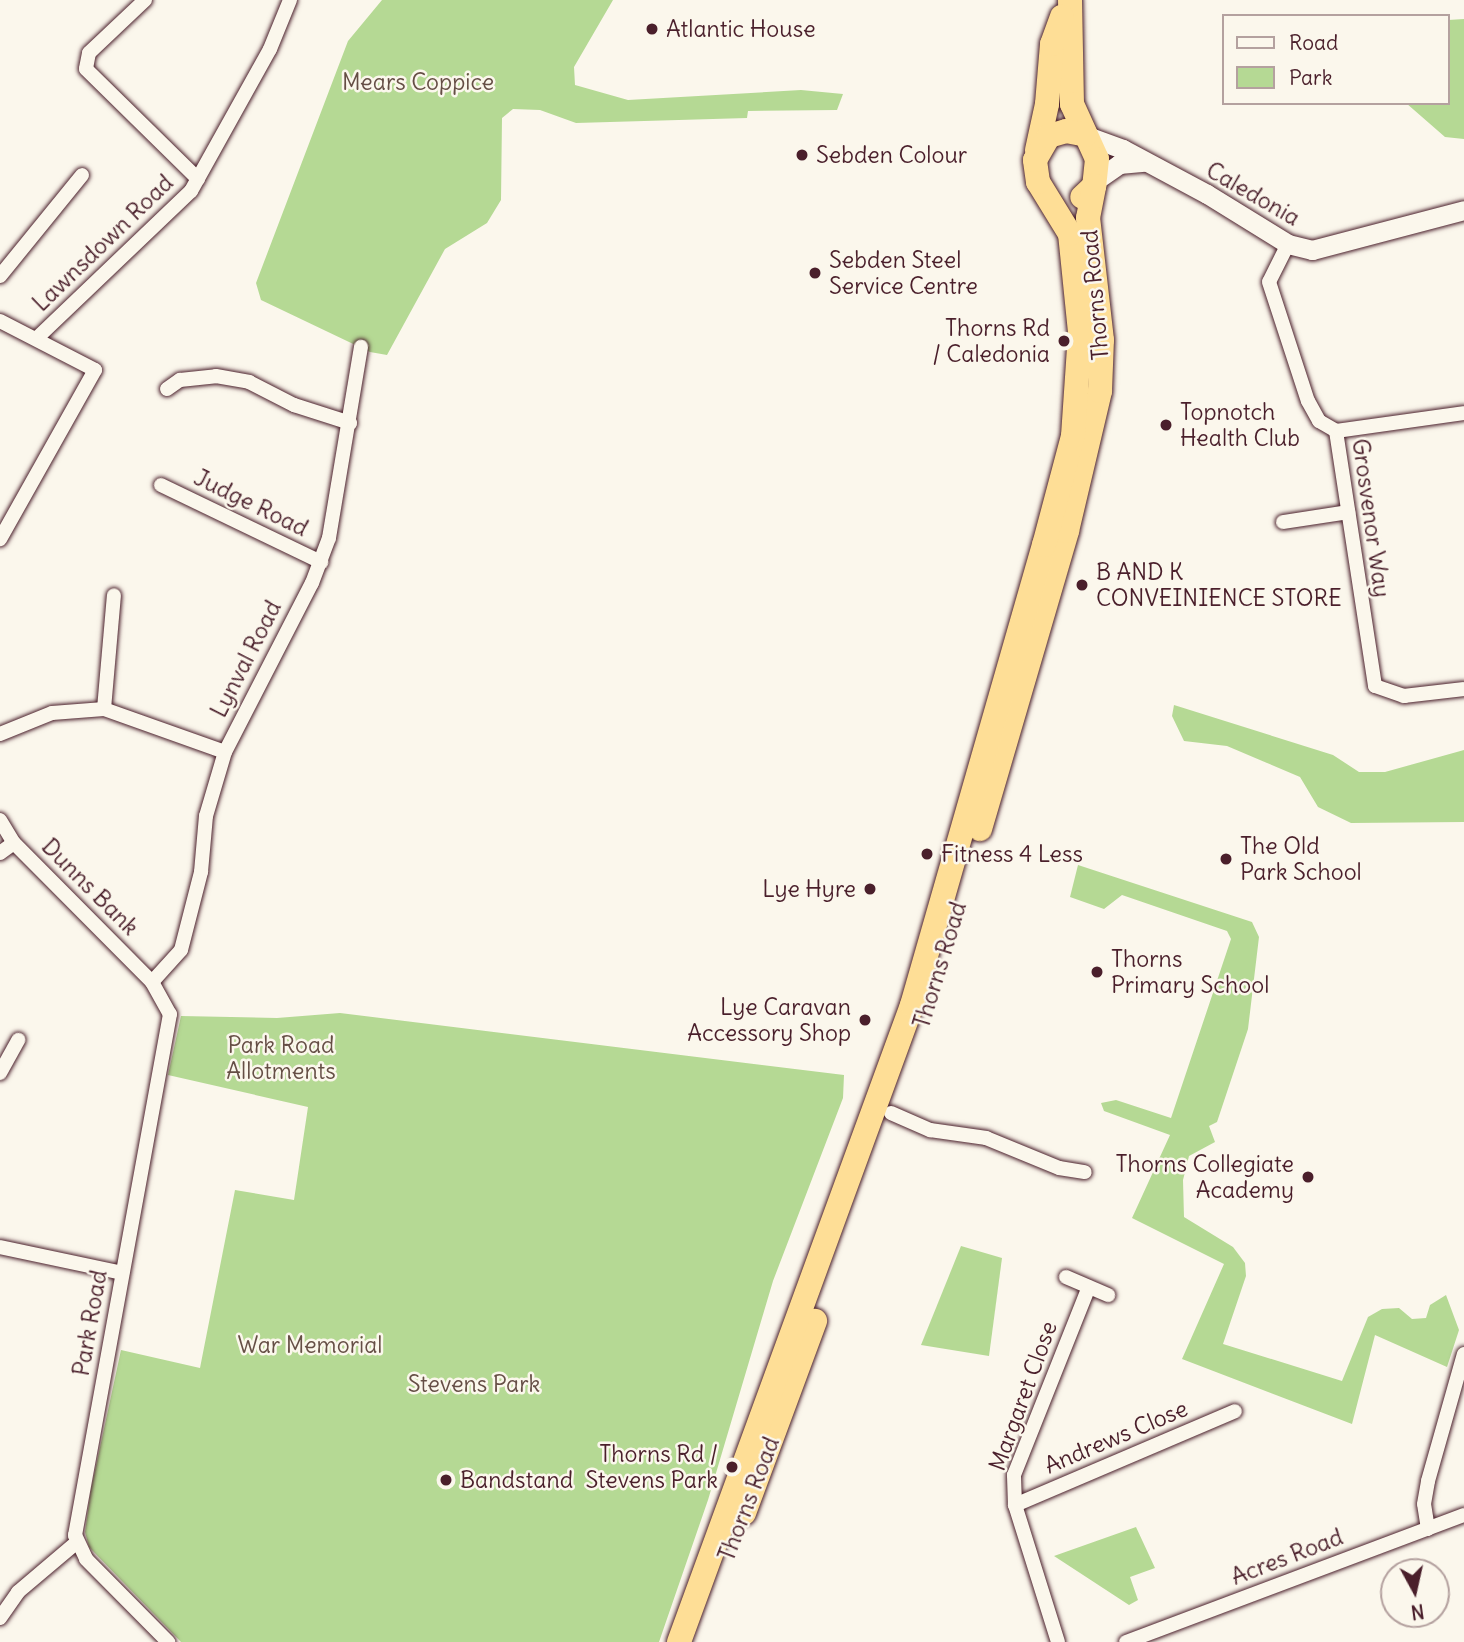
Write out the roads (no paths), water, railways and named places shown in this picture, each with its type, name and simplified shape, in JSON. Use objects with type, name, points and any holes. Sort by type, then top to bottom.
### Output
[{"type":"highway","points":[[1069,0],[1070,85],[1077,121],[1097,159],[1095,183],[1078,200],[1049,198],[1035,171],[1047,104],[1052,44],[1069,0]]},
{"type":"highway","points":[[1037,150],[1058,132],[1086,135]]},
{"type":"highway","name":"Thorns Road","points":[[695,1642],[891,1113],[941,965],[1091,443],[1103,358],[1088,218],[1095,183]]},
{"type":"highway","name":"Thorns Road","points":[[679,1642],[912,1006],[1073,436],[1080,332],[1070,234],[1049,198]]},
{"type":"street","name":"Lawnsdown Road","points":[[145,0],[89,53],[86,69],[198,179]]},
{"type":"street","name":"Lawnsdown Road","points":[[37,338],[191,191],[270,49],[290,0]]},
{"type":"street","name":"Caledonia","points":[[1086,135],[1144,162],[1288,244],[1312,250],[1332,247],[1464,210]]},
{"type":"street","points":[[1095,183],[1119,164],[1144,162]]},
{"type":"street","points":[[0,276],[82,175]]},
{"type":"street","name":"Grosvenor Way","points":[[1288,244],[1269,282],[1308,401],[1319,422],[1336,431],[1375,686],[1404,696],[1464,689]]},
{"type":"street","points":[[0,321],[95,370],[0,540]]},
{"type":"street","name":"Lynval Road","points":[[152,982],[181,950],[201,872],[206,816],[225,752],[321,562],[350,423],[361,347]]},
{"type":"street","points":[[167,388],[180,380],[216,376],[249,382],[294,405],[350,423]]},
{"type":"street","points":[[1336,431],[1464,413]]},
{"type":"street","name":"Judge Road","points":[[161,485],[321,562]]},
{"type":"street","points":[[1283,522],[1348,512]]},
{"type":"street","points":[[104,709],[114,595]]},
{"type":"street","points":[[0,734],[52,713],[104,709],[225,752]]},
{"type":"street","name":"Dunns Bank","points":[[0,820],[14,843],[152,982]]},
{"type":"street","points":[[0,853],[14,843]]},
{"type":"street","name":"Park Road","points":[[76,1543],[170,1014],[152,982]]},
{"type":"street","points":[[0,1073],[4,1055],[18,1040]]},
{"type":"street","points":[[891,1113],[930,1130],[986,1138],[1059,1168],[1085,1172]]},
{"type":"street","points":[[0,1247],[122,1273]]},
{"type":"street","points":[[1066,1277],[1108,1295]]},
{"type":"street","name":"Margaret Close","points":[[1058,1642],[1015,1505],[1014,1475],[1088,1287]]},
{"type":"street","points":[[1428,1529],[1424,1504],[1428,1481],[1464,1353]]},
{"type":"street","name":"Andrews Close","points":[[1015,1505],[1236,1411]]},
{"type":"street","name":"Acres Road","points":[[1126,1642],[1464,1515]]},
{"type":"street","points":[[0,1618],[18,1592],[76,1543],[168,1642]]},
{"type":"place","name":"Atlantic House","points":[[652,29]]},
{"type":"place","name":"Sebden Colour","points":[[802,155]]},
{"type":"place","name":"Sebden Steel Service Centre","points":[[815,273]]},
{"type":"place","name":"Thorns Rd / Caledonia","points":[[1064,341]]},
{"type":"place","name":"Topnotch Health Club","points":[[1166,425]]},
{"type":"place","name":"B AND K CONVEINIENCE STORE","points":[[1082,585]]},
{"type":"place","name":"Fitness 4 Less","points":[[927,854]]},
{"type":"place","name":"The Old Park School","points":[[1226,859]]},
{"type":"place","name":"Lye Hyre","points":[[870,889]]},
{"type":"place","name":"Thorns Primary School","points":[[1097,972]]},
{"type":"place","name":"Lye Caravan Accessory Shop","points":[[865,1020]]},
{"type":"place","name":"Thorns Collegiate Academy","points":[[1308,1177]]},
{"type":"place","name":"Thorns Rd / Stevens Park","points":[[732,1467]]},
{"type":"place","name":"Bandstand","points":[[446,1480]]},
{"type":"park label","name":"Mears Coppice","points":[[418,82]]},
{"type":"park label","name":"Park Road Allotments","points":[[281,1058]]},
{"type":"park label","name":"War Memorial","points":[[310,1345]]},
{"type":"park label","name":"Stevens Park","points":[[474,1384]]}]
